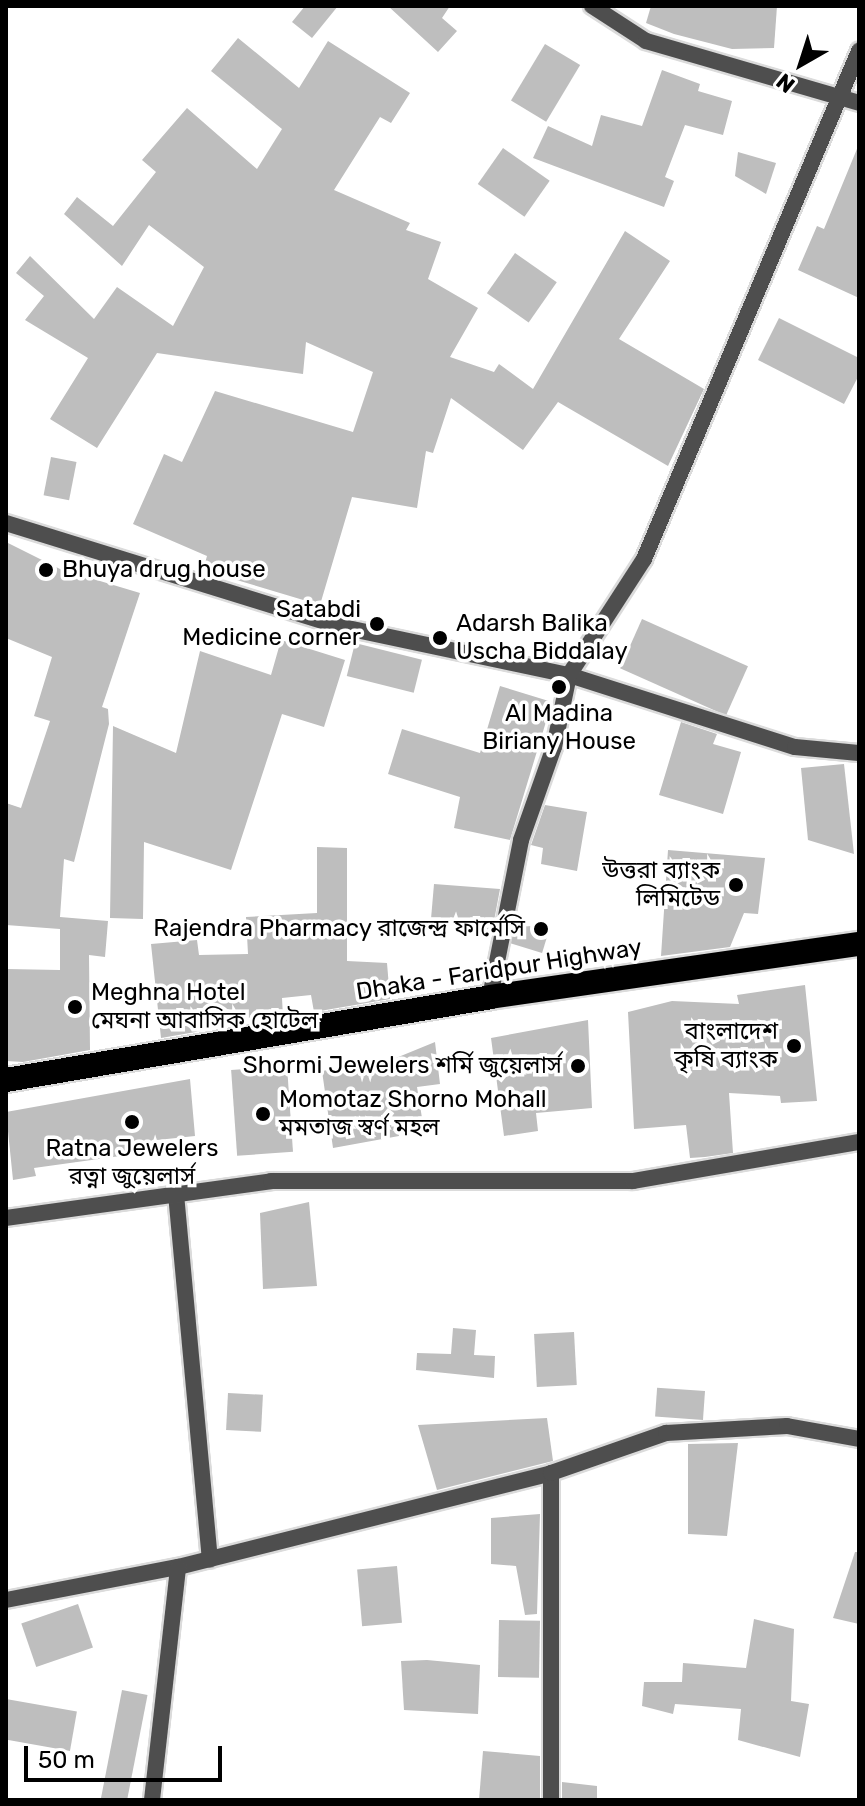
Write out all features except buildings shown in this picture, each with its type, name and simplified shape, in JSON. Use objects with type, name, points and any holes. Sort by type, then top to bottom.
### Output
[{"type":"highway","name":"Dhaka - Faridpur Highway","points":[[6,1080],[490,997],[859,944]]},
{"type":"street","points":[[592,6],[646,41],[839,92],[859,103]]},
{"type":"street","points":[[490,997],[521,840],[554,747],[569,675],[644,559],[839,92],[859,51]]},
{"type":"street","points":[[6,523],[338,626],[569,675],[795,747],[859,753]]},
{"type":"street","points":[[6,1218],[271,1181],[633,1181],[859,1142]]},
{"type":"street","points":[[176,1194],[210,1559]]},
{"type":"street","points":[[6,1600],[178,1567],[551,1473],[666,1433],[787,1426],[859,1439]]},
{"type":"street","points":[[551,1473],[551,1800]]},
{"type":"street","points":[[152,1800],[178,1567]]},
{"type":"place","name":"Bhuya drug house","points":[[46,570]]},
{"type":"place","name":"Satabdi Medicine corner","points":[[377,624]]},
{"type":"place","name":"Adarsh Balika Uscha Biddalay","points":[[440,638]]},
{"type":"place","name":"Al Madina Biriany House","points":[[559,687]]},
{"type":"place","name":"উত্তরা ব্যাংক লিমিটেড","points":[[736,885]]},
{"type":"place","name":"Rajendra Pharmacy রাজেন্দ্র ফার্মেসি","points":[[541,929]]},
{"type":"place","name":"Meghna Hotel মেঘনা আবাসিক হোটেল","points":[[75,1007]]},
{"type":"place","name":"বাংলাদেশ কৃষি ব্যাংক","points":[[794,1046]]},
{"type":"place","name":"Shormi Jewelers শর্মি জুয়েলার্স","points":[[578,1066]]},
{"type":"place","name":"Momotaz Shorno Mohall মমতাজ স্বর্ণ মহল","points":[[263,1114]]},
{"type":"place","name":"Ratna Jewelers রত্না জুয়েলার্স","points":[[132,1122]]}]
